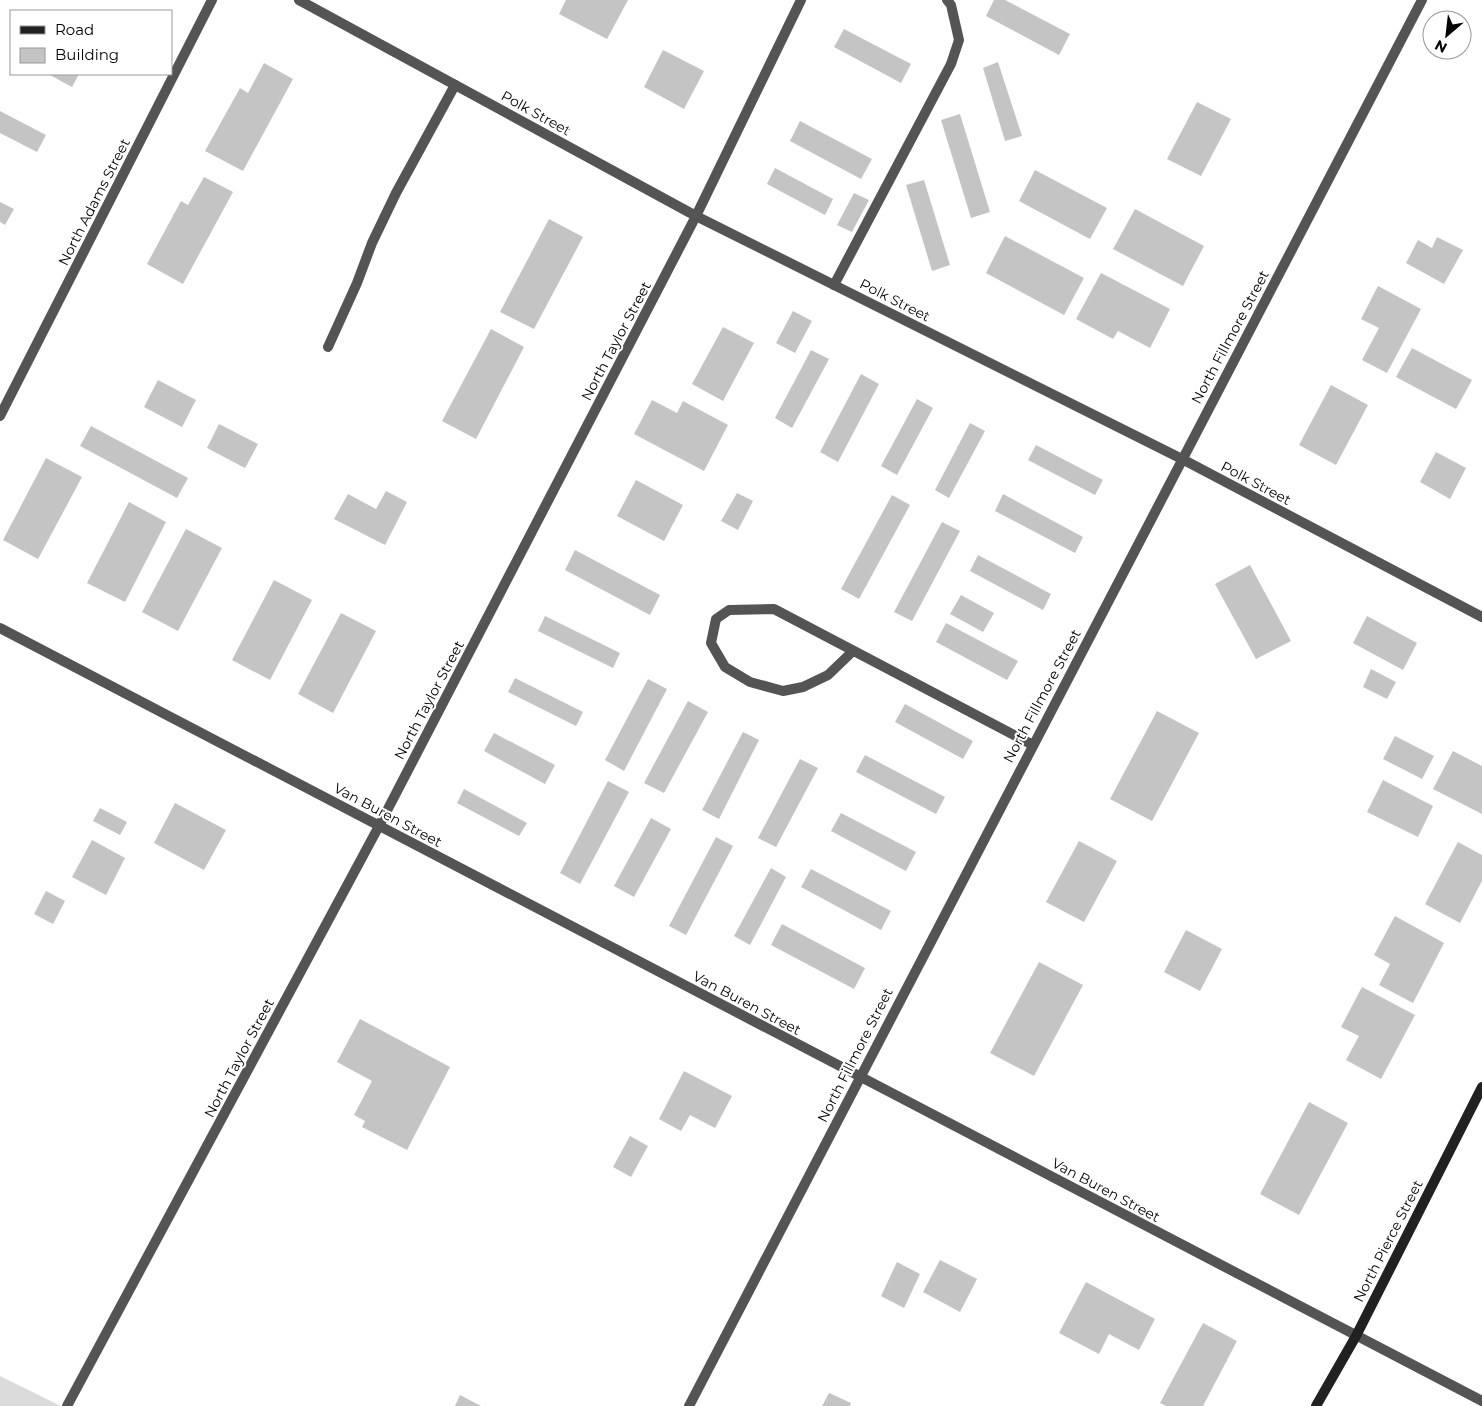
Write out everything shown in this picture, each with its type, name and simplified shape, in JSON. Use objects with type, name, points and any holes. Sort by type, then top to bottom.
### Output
[{"type":"main road","name":"North Pierce Street","points":[[1316,1406],[1356,1336],[1482,1087]]},
{"type":"street","name":"North Adams Street","points":[[0,416],[212,0]]},
{"type":"street","name":"Polk Street","points":[[299,0],[696,216],[1182,459],[1482,617]]},
{"type":"street","name":"North Taylor Street","points":[[67,1406],[379,826],[696,216],[802,0]]},
{"type":"street","points":[[834,285],[951,64],[959,40],[951,5],[947,0]]},
{"type":"street","name":"North Fillmore Street","points":[[689,1406],[1422,0]]},
{"type":"street","points":[[328,347],[357,284],[372,242],[396,193],[455,85]]},
{"type":"street","points":[[853,651],[828,675],[803,687],[783,692],[750,682],[724,667],[710,643],[716,619],[729,610],[774,609],[1033,745]]},
{"type":"street","name":"Van Buren Street","points":[[0,628],[1482,1401]]},
{"type":"shaded area","points":[[0,1376],[61,1406],[0,1406]]},
{"type":"building","points":[[566,0],[628,0],[607,39],[559,14]]},
{"type":"building","points":[[994,0],[1005,0],[1070,34],[1059,55],[986,16]]},
{"type":"building","points":[[844,29],[911,64],[901,83],[834,47]]},
{"type":"building","points":[[663,50],[704,71],[684,109],[644,87]]},
{"type":"building","points":[[998,62],[1022,136],[1005,141],[983,68]]},
{"type":"building","points":[[264,63],[293,79],[243,171],[205,151],[240,88],[248,93]]},
{"type":"building","points":[[50,75],[78,75],[72,87]]},
{"type":"building","points":[[1197,102],[1231,119],[1201,176],[1167,159]]},
{"type":"building","points":[[0,111],[46,135],[37,152],[0,133]]},
{"type":"building","points":[[960,114],[990,212],[971,218],[941,120]]},
{"type":"building","points":[[800,121],[872,159],[861,179],[790,141]]},
{"type":"building","points":[[775,168],[833,199],[825,215],[767,184]]},
{"type":"building","points":[[1035,170],[1107,208],[1090,239],[1019,201]]},
{"type":"building","points":[[204,177],[233,192],[183,284],[147,264],[181,201],[188,205]]},
{"type":"building","points":[[924,180],[950,265],[932,271],[906,185]]},
{"type":"building","points":[[854,193],[869,200],[852,232],[837,225]]},
{"type":"building","points":[[0,202],[14,209],[5,225],[0,222]]},
{"type":"building","points":[[1135,209],[1204,246],[1183,286],[1113,249]]},
{"type":"building","points":[[549,219],[583,237],[534,329],[500,312]]},
{"type":"building","points":[[1005,236],[1084,278],[1064,315],[986,273]]},
{"type":"building","points":[[1437,237],[1463,250],[1444,284],[1406,263],[1418,240],[1432,248]]},
{"type":"building","points":[[1101,273],[1170,309],[1150,348],[1118,331],[1113,339],[1076,319]]},
{"type":"building","points":[[1378,286],[1421,309],[1387,373],[1362,360],[1379,328],[1361,319]]},
{"type":"building","points":[[793,311],[812,321],[795,353],[776,343]]},
{"type":"building","points":[[723,327],[754,343],[723,401],[692,384]]},
{"type":"building","points":[[491,329],[524,347],[476,439],[442,421]]},
{"type":"building","points":[[1412,348],[1472,380],[1456,409],[1396,377]]},
{"type":"building","points":[[811,350],[829,359],[792,428],[775,418]]},
{"type":"building","points":[[861,374],[879,384],[838,462],[820,452]]},
{"type":"building","points":[[158,380],[196,400],[182,427],[144,407]]},
{"type":"building","points":[[1331,385],[1368,405],[1336,465],[1299,445]]},
{"type":"building","points":[[917,399],[933,408],[897,475],[881,466]]},
{"type":"building","points":[[652,400],[677,413],[683,401],[728,425],[704,471],[634,434]]},
{"type":"building","points":[[970,423],[985,431],[949,498],[935,490]]},
{"type":"building","points":[[219,424],[258,444],[245,468],[207,448]]},
{"type":"building","points":[[91,426],[188,478],[177,498],[80,446]]},
{"type":"building","points":[[1036,445],[1103,480],[1095,495],[1028,460]]},
{"type":"building","points":[[1436,452],[1466,468],[1450,499],[1420,482]]},
{"type":"building","points":[[46,458],[82,477],[38,559],[3,540]]},
{"type":"building","points":[[636,480],[683,505],[664,541],[617,516]]},
{"type":"building","points":[[386,491],[407,502],[385,545],[334,519],[348,494],[376,509]]},
{"type":"building","points":[[737,493],[753,501],[738,530],[721,521]]},
{"type":"building","points":[[1003,494],[1083,537],[1075,553],[995,511]]},
{"type":"building","points":[[892,495],[910,505],[859,599],[841,589]]},
{"type":"building","points":[[129,502],[166,522],[125,602],[87,583]]},
{"type":"building","points":[[942,522],[960,531],[912,621],[894,612]]},
{"type":"building","points":[[186,529],[222,548],[178,631],[142,612]]},
{"type":"building","points":[[575,550],[660,595],[650,615],[565,570]]},
{"type":"building","points":[[978,555],[1051,594],[1043,610],[970,571]]},
{"type":"building","points":[[1250,565],[1291,641],[1256,659],[1215,584]]},
{"type":"building","points":[[274,580],[312,600],[270,680],[232,660]]},
{"type":"building","points":[[961,595],[994,613],[983,632],[950,614]]},
{"type":"building","points":[[341,613],[376,631],[333,713],[298,694]]},
{"type":"building","points":[[545,616],[620,653],[613,668],[538,631]]},
{"type":"building","points":[[1367,616],[1417,643],[1403,670],[1353,643]]},
{"type":"building","points":[[946,623],[1018,661],[1007,680],[936,642]]},
{"type":"building","points":[[1371,669],[1396,682],[1387,699],[1363,687]]},
{"type":"building","points":[[515,678],[583,712],[576,726],[508,692]]},
{"type":"building","points":[[648,679],[667,689],[624,771],[605,760]]},
{"type":"building","points":[[688,701],[708,712],[664,793],[644,783]]},
{"type":"building","points":[[905,704],[973,741],[963,759],[895,722]]},
{"type":"building","points":[[1157,711],[1199,733],[1152,821],[1110,799]]},
{"type":"building","points":[[743,732],[759,740],[719,819],[702,810]]},
{"type":"building","points":[[494,733],[555,765],[545,784],[484,751]]},
{"type":"building","points":[[1395,736],[1434,756],[1422,779],[1383,759]]},
{"type":"building","points":[[1453,751],[1482,766],[1482,814],[1433,789]]},
{"type":"building","points":[[865,755],[945,797],[936,814],[856,772]]},
{"type":"building","points":[[800,759],[818,768],[776,847],[758,838]]},
{"type":"building","points":[[1383,780],[1433,806],[1418,837],[1367,812]]},
{"type":"building","points":[[608,781],[629,792],[580,884],[560,873]]},
{"type":"building","points":[[464,789],[527,823],[519,836],[457,803]]},
{"type":"building","points":[[175,803],[226,830],[204,870],[154,843]]},
{"type":"building","points":[[100,808],[127,822],[120,835],[93,821]]},
{"type":"building","points":[[841,813],[916,852],[906,871],[831,831]]},
{"type":"building","points":[[651,818],[671,829],[634,897],[614,886]]},
{"type":"building","points":[[716,837],[733,846],[686,935],[669,926]]},
{"type":"building","points":[[92,840],[125,858],[106,895],[72,877]]},
{"type":"building","points":[[1079,841],[1117,861],[1084,922],[1046,902]]},
{"type":"building","points":[[1458,842],[1482,855],[1482,881],[1460,923],[1425,904]]},
{"type":"building","points":[[771,868],[786,877],[750,945],[734,936]]},
{"type":"building","points":[[811,869],[891,911],[881,930],[801,887]]},
{"type":"building","points":[[46,891],[65,901],[53,924],[34,914]]},
{"type":"building","points":[[1395,916],[1444,943],[1413,1003],[1379,985],[1390,964],[1374,955]]},
{"type":"building","points":[[782,924],[865,968],[854,989],[771,945]]},
{"type":"building","points":[[1186,930],[1222,949],[1200,991],[1164,972]]},
{"type":"building","points":[[1039,962],[1083,985],[1034,1076],[990,1053]]},
{"type":"building","points":[[1362,987],[1415,1015],[1381,1079],[1346,1060],[1359,1036],[1341,1027]]},
{"type":"building","points":[[360,1019],[450,1067],[407,1150],[362,1127],[365,1121],[354,1115],[372,1081],[337,1062]]},
{"type":"building","points":[[684,1071],[732,1096],[715,1128],[690,1115],[681,1131],[659,1119]]},
{"type":"building","points":[[1309,1102],[1348,1123],[1299,1215],[1260,1194]]},
{"type":"building","points":[[630,1136],[648,1146],[631,1177],[613,1167]]},
{"type":"building","points":[[940,1260],[977,1279],[960,1312],[923,1292]]},
{"type":"building","points":[[897,1262],[920,1274],[904,1308],[881,1296]]},
{"type":"building","points":[[1086,1282],[1155,1319],[1139,1350],[1109,1334],[1099,1354],[1059,1333]]},
{"type":"building","points":[[1203,1323],[1237,1341],[1203,1406],[1166,1406],[1160,1403]]},
{"type":"building","points":[[829,1393],[851,1403],[850,1406],[822,1406]]},
{"type":"building","points":[[460,1395],[481,1406],[455,1406]]}]
